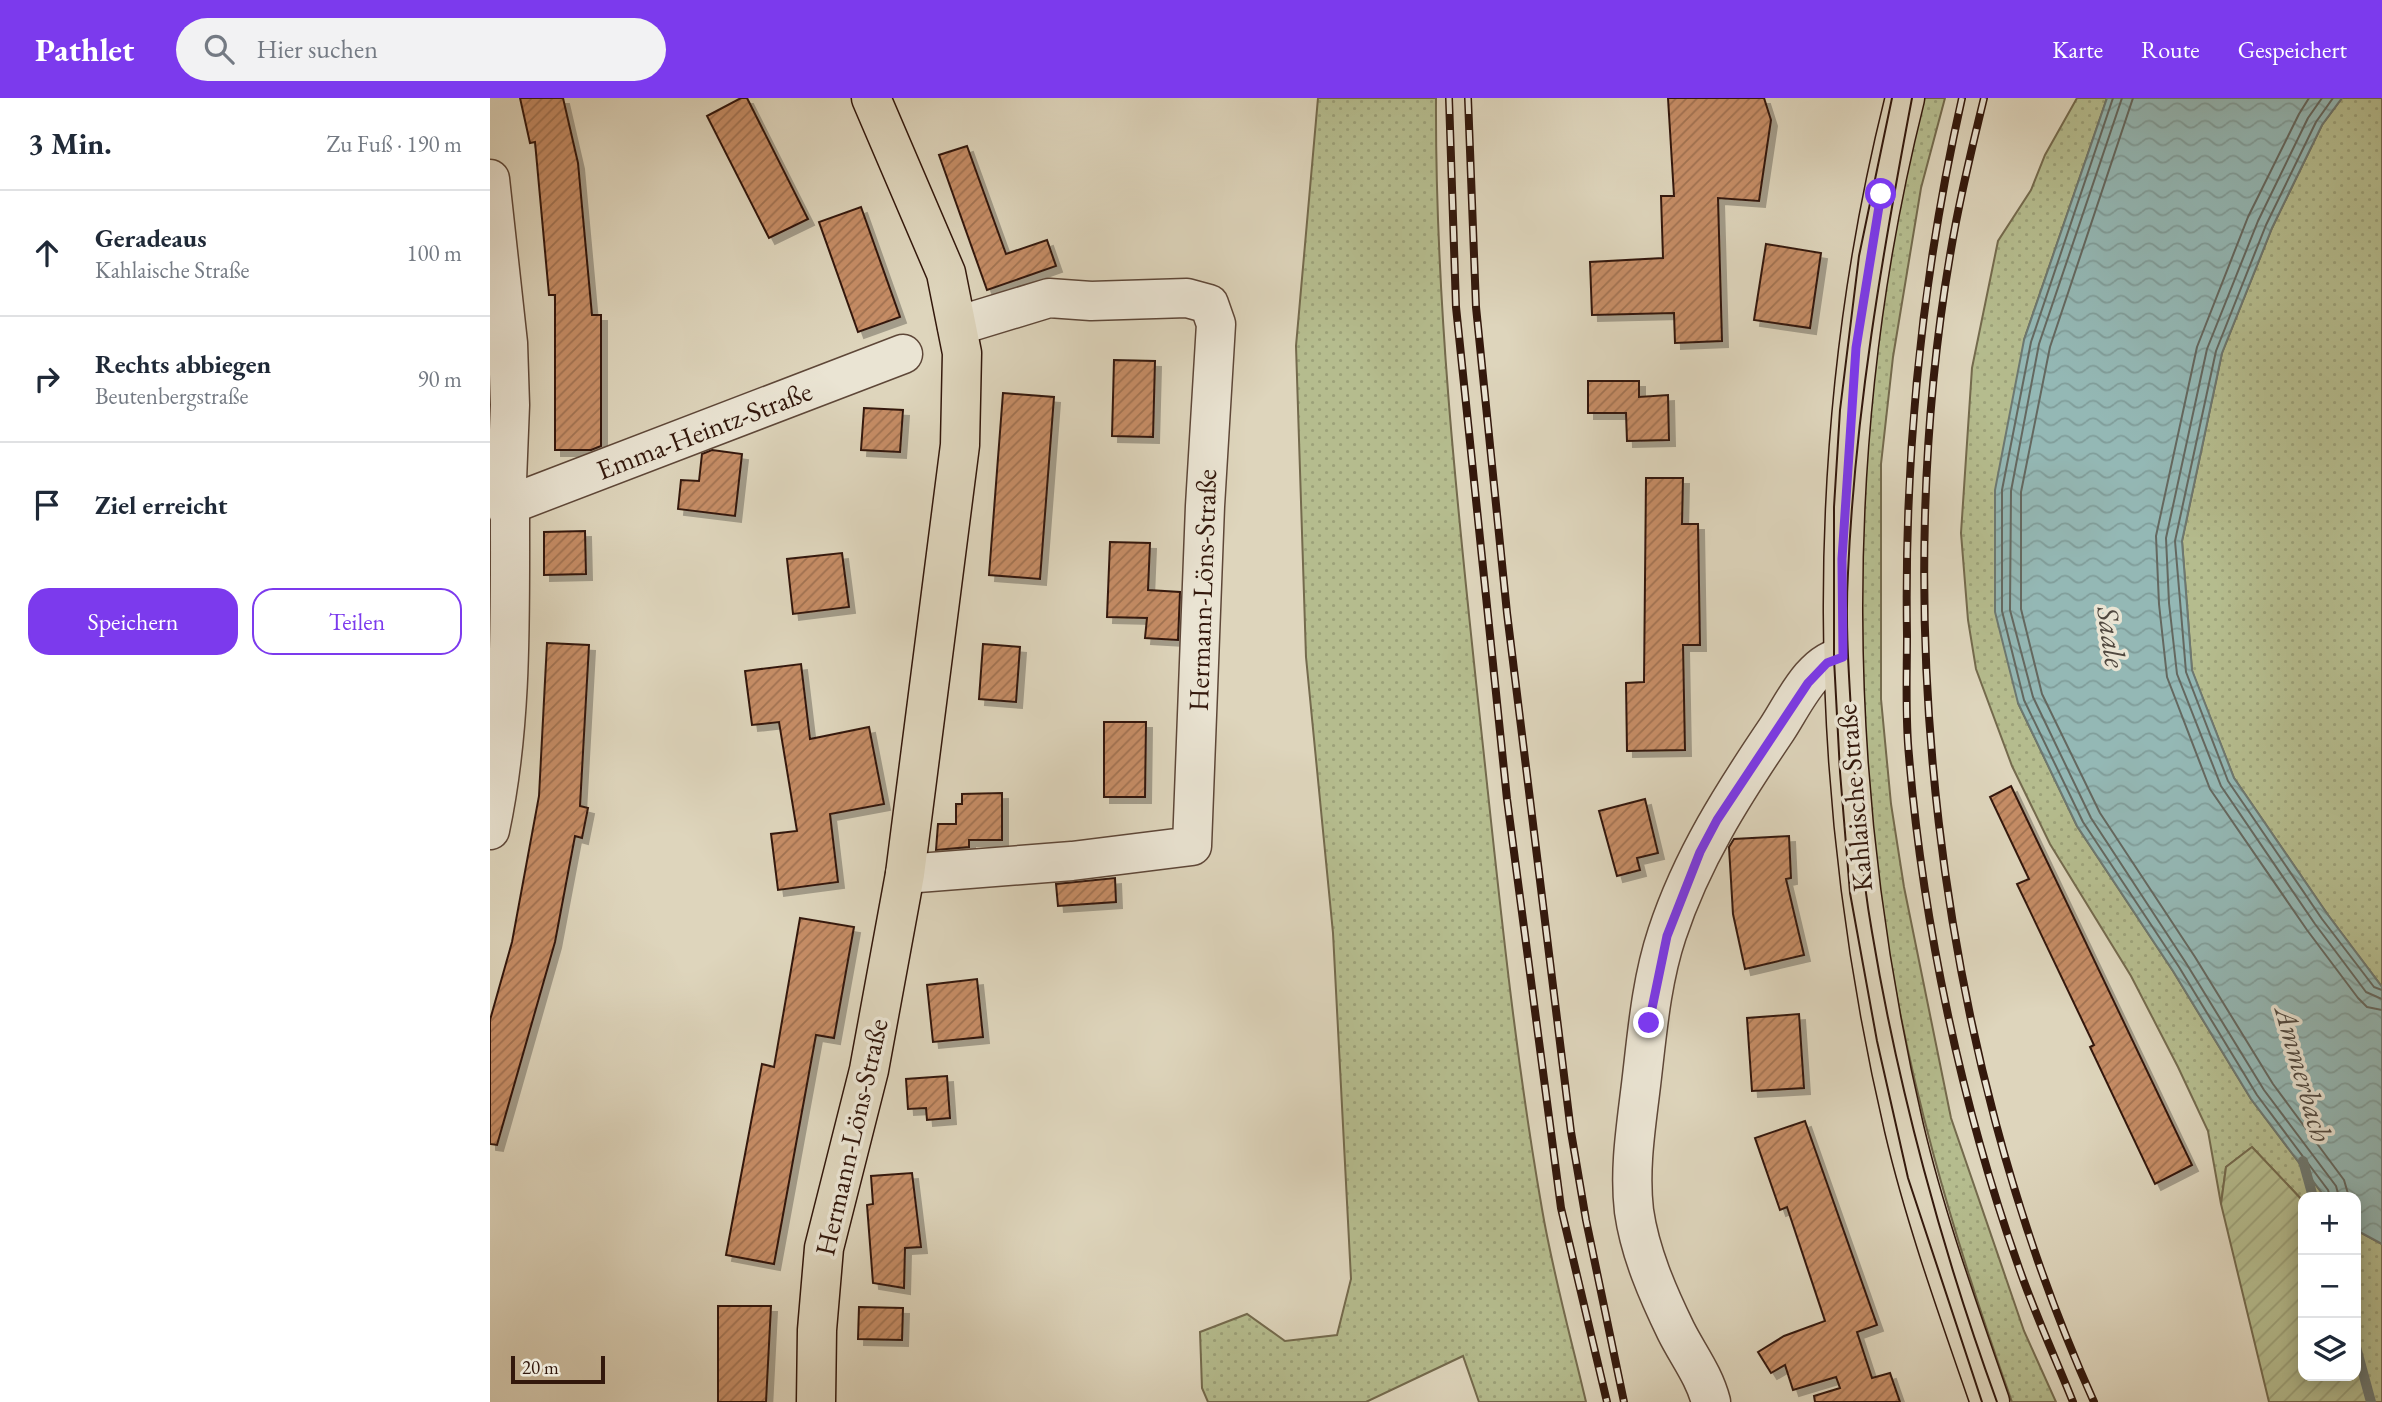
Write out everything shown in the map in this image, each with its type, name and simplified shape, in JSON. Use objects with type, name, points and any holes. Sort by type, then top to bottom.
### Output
[{"type":"main road","name":"Hermann-Löns-Straße","points":[[817,1402],[817,1330],[824,1248],[869,1070],[905,874],[960,445],[962,353],[946,273],[871,98]]},
{"type":"main road","name":"Kahlaische Straße","points":[[1905,98],[1881,194],[1856,348],[1842,559],[1849,786],[1870,963],[1905,1130],[1950,1287],[1990,1402]]},
{"type":"street","points":[[490,179],[501,254],[510,404],[506,506],[510,516],[506,730],[490,830]]},
{"type":"street","name":"Hermann-Löns-Straße","points":[[905,874],[1072,861],[1192,846],[1205,506],[1216,324],[1209,304],[1187,298],[1091,301],[1049,298],[957,326]]},
{"type":"street","name":"Emma-Heintz-Straße","points":[[506,506],[903,354]]},
{"type":"street","points":[[1711,1402],[1700,1371],[1676,1332],[1650,1270],[1634,1209],[1632,1167],[1654,991],[1670,926],[1700,852],[1717,820],[1808,683],[1827,663],[1843,657]]},
{"type":"green space","points":[[1318,98],[1436,98],[1439,246],[1448,395],[1505,950],[1542,1209],[1586,1402],[1479,1402],[1463,1356],[1366,1402],[1208,1402],[1202,1388],[1200,1332],[1247,1314],[1285,1341],[1337,1335],[1351,1279],[1333,933],[1306,657],[1296,346]]},
{"type":"green space","points":[[1919,98],[1945,98],[1921,188],[1893,357],[1881,464],[1881,699],[1891,804],[1904,887],[1951,1118],[2024,1331],[2056,1402],[2012,1402],[1990,1340],[1950,1214],[1916,1087],[1890,958],[1875,857],[1863,673],[1864,446],[1878,322]]},
{"type":"green space","points":[[2077,98],[2107,98],[2024,340],[2018,703],[2077,826],[2173,971],[2251,1099],[2321,1192],[2298,1192],[2298,1196],[2252,1147],[2226,1167],[2221,1204],[2208,1131],[2131,976],[2050,844],[2012,766],[1976,669],[1968,620],[1961,533],[1972,368],[1998,241],[2031,190],[2045,155]]},
{"type":"green space","points":[[2342,98],[2382,98],[2382,987],[2328,915],[2234,778],[2192,671],[2182,541],[2222,353],[2272,228],[2322,125]]},
{"type":"green space","points":[[2252,1147],[2298,1196],[2298,1381],[2361,1381],[2361,1365],[2371,1402],[2269,1402],[2221,1204],[2226,1167]]},
{"type":"green space","points":[[2361,1233],[2382,1244],[2382,1402],[2371,1402],[2361,1365]]},
{"type":"water","name":"Saale","points":[[2107,98],[2342,98],[2322,125],[2272,228],[2222,353],[2182,541],[2192,670],[2234,778],[2328,915],[2382,987],[2382,1244],[2361,1233],[2361,1192],[2321,1192],[2251,1099],[2173,971],[2077,826],[2018,703],[1995,612],[1995,490],[2024,340]]},
{"type":"building","points":[[520,98],[563,98],[578,163],[592,315],[601,315],[601,446],[591,450],[555,450],[555,295],[549,295],[535,142],[530,143]]},
{"type":"building","points":[[741,98],[747,98],[808,219],[769,238],[707,116]]},
{"type":"building","points":[[1668,98],[1764,98],[1771,120],[1759,201],[1718,198],[1722,341],[1675,343],[1674,313],[1592,315],[1590,262],[1663,258],[1661,196],[1674,196]]},
{"type":"building","points":[[967,146],[1006,254],[1047,240],[1056,266],[987,290],[939,155]]},
{"type":"building","points":[[861,207],[900,317],[858,332],[819,222]]},
{"type":"building","points":[[1766,244],[1821,253],[1810,328],[1754,320]]},
{"type":"building","points":[[1114,360],[1155,361],[1153,437],[1112,436]]},
{"type":"building","points":[[1588,381],[1639,381],[1639,397],[1668,395],[1669,440],[1627,441],[1626,413],[1588,413]]},
{"type":"building","points":[[1003,393],[1054,397],[1040,579],[989,575]]},
{"type":"building","points":[[864,408],[903,410],[900,452],[861,450]]},
{"type":"building","points":[[712,450],[742,454],[735,516],[678,509],[681,480],[699,481],[702,454]]},
{"type":"building","points":[[1646,478],[1683,478],[1682,524],[1698,524],[1700,645],[1683,645],[1685,750],[1627,751],[1626,683],[1644,682]]},
{"type":"building","points":[[585,531],[586,574],[544,575],[544,532]]},
{"type":"building","points":[[1110,542],[1150,543],[1148,590],[1180,592],[1178,640],[1145,638],[1147,618],[1107,617]]},
{"type":"building","points":[[842,553],[849,607],[793,614],[787,559]]},
{"type":"building","points":[[547,643],[589,645],[580,806],[588,808],[582,838],[575,836],[555,942],[497,1145],[490,1144],[490,1020],[512,942],[539,796]]},
{"type":"building","points":[[983,644],[1020,647],[1016,702],[979,699]]},
{"type":"building","points":[[801,664],[810,739],[869,727],[884,804],[830,814],[838,882],[778,890],[771,834],[797,831],[779,722],[752,725],[745,671]]},
{"type":"building","points":[[1104,722],[1146,722],[1145,797],[1104,797]]},
{"type":"building","points":[[2011,786],[2192,1165],[2155,1184],[2090,1047],[2094,1045],[2017,884],[2029,879],[1990,797]]},
{"type":"building","points":[[1002,793],[1002,840],[969,840],[969,847],[936,850],[938,824],[956,824],[956,804],[962,804],[962,794]]},
{"type":"building","points":[[1645,799],[1658,853],[1637,858],[1640,870],[1617,876],[1599,811]]},
{"type":"building","points":[[1789,836],[1791,878],[1786,879],[1804,955],[1745,969],[1733,914],[1729,847],[1734,839]]},
{"type":"building","points":[[1115,878],[1116,902],[1058,906],[1056,884]]},
{"type":"building","points":[[800,918],[854,927],[834,1038],[816,1035],[774,1264],[726,1255],[762,1064],[774,1067]]},
{"type":"building","points":[[977,979],[983,1037],[933,1042],[927,985]]},
{"type":"building","points":[[1799,1014],[1804,1088],[1752,1091],[1747,1018]]},
{"type":"building","points":[[947,1076],[950,1118],[927,1120],[926,1108],[908,1109],[906,1079]]},
{"type":"building","points":[[1805,1121],[1877,1325],[1857,1332],[1872,1378],[1890,1373],[1900,1402],[1815,1402],[1814,1396],[1840,1388],[1836,1377],[1793,1390],[1785,1365],[1771,1373],[1758,1352],[1784,1336],[1825,1321],[1787,1207],[1780,1210],[1755,1138]]},
{"type":"building","points":[[912,1173],[921,1247],[905,1248],[904,1288],[873,1283],[867,1205],[873,1204],[871,1176]]},
{"type":"building","points":[[718,1306],[771,1306],[766,1402],[718,1402]]},
{"type":"building","points":[[859,1307],[903,1308],[902,1340],[858,1339]]},
{"type":"waterway","name":"Ammerbach","points":[[2303,1161],[2312,1192]]},
{"type":"waterway","name":"Ammerbach","points":[[2361,1365],[2371,1402]]},
{"type":"tram line","points":[[1892,98],[1859,256],[1840,410],[1834,507],[1834,659],[1840,772],[1850,893],[1877,1041],[1908,1178],[1982,1402]]},
{"type":"tram line","points":[[1912,98],[1871,335],[1852,513],[1847,631],[1855,778],[1868,906],[1895,1050],[1924,1170],[1958,1288],[1997,1402]]},
{"type":"railway","points":[[1449,98],[1456,307],[1507,799],[1561,1208],[1607,1402]]},
{"type":"railway","points":[[1468,98],[1476,307],[1507,613],[1571,1132],[1586,1220],[1624,1402]]},
{"type":"railway","points":[[1962,98],[1936,231],[1918,365],[1907,568],[1909,756],[1915,820],[1935,949],[1979,1142],[2018,1265],[2073,1402]]},
{"type":"railway","points":[[1984,98],[1956,222],[1935,367],[1925,517],[1926,669],[1939,822],[1962,974],[1996,1123],[2040,1266],[2094,1402]]},
{"type":"route","points":[[1649,1023],[1659,964],[1667,936],[1700,852],[1717,820],[1808,683],[1827,663],[1843,657],[1842,559],[1856,348],[1881,194]]}]
